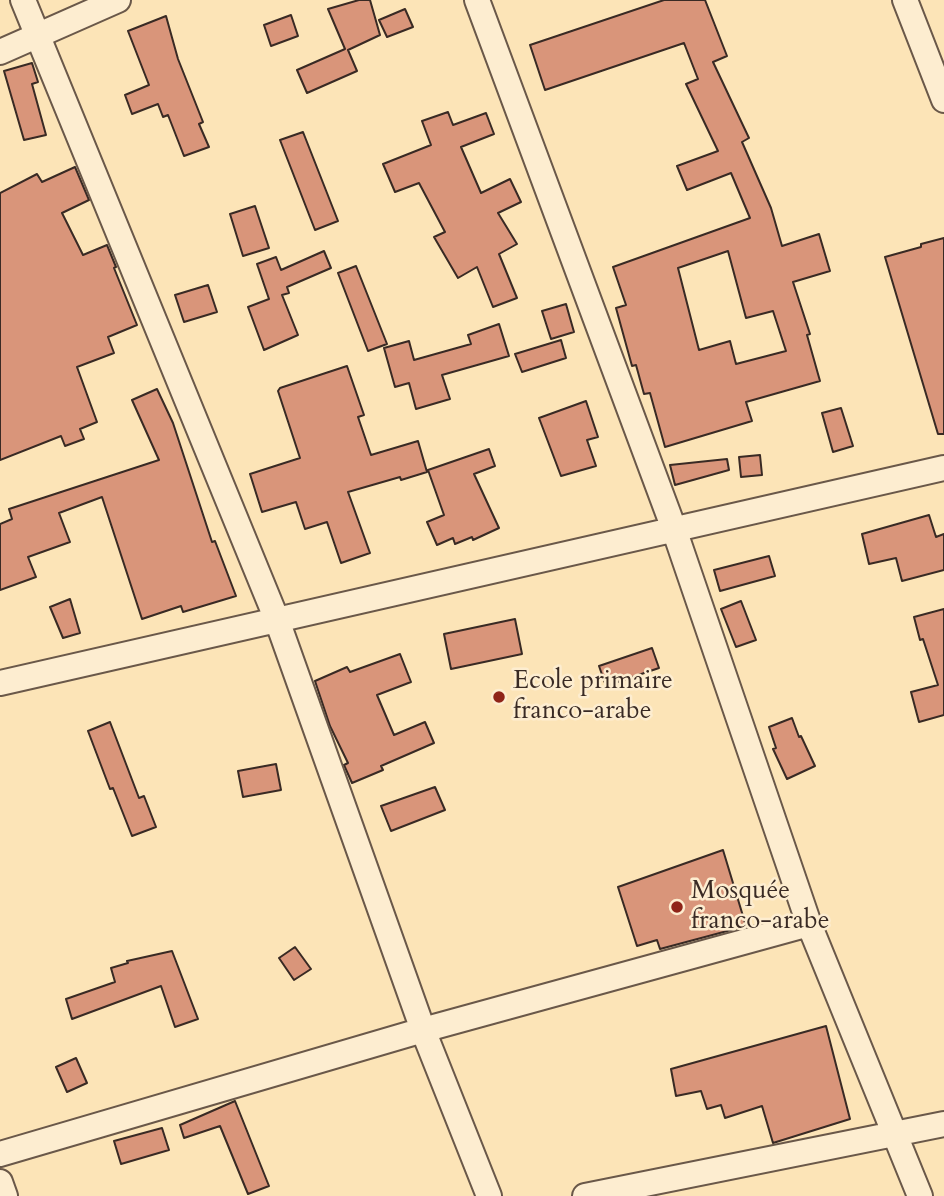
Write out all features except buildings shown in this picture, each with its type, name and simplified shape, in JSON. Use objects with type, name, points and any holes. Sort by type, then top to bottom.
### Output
[{"type":"street","points":[[23,0],[277,620],[423,1030],[489,1196]]},
{"type":"street","points":[[0,52],[118,0]]},
{"type":"street","points":[[477,0],[674,529],[809,924],[920,1196]]},
{"type":"street","points":[[905,0],[944,100]]},
{"type":"street","points":[[0,683],[944,468]]},
{"type":"street","points":[[0,1154],[423,1030],[809,924]]},
{"type":"street","points":[[585,1196],[944,1125]]},
{"type":"street","points":[[0,1182],[5,1196]]},
{"type":"place","name":"Ecole primaire franco-arabe","points":[[499,697]]},
{"type":"place","name":"Mosquée franco-arabe","points":[[677,907]]}]
